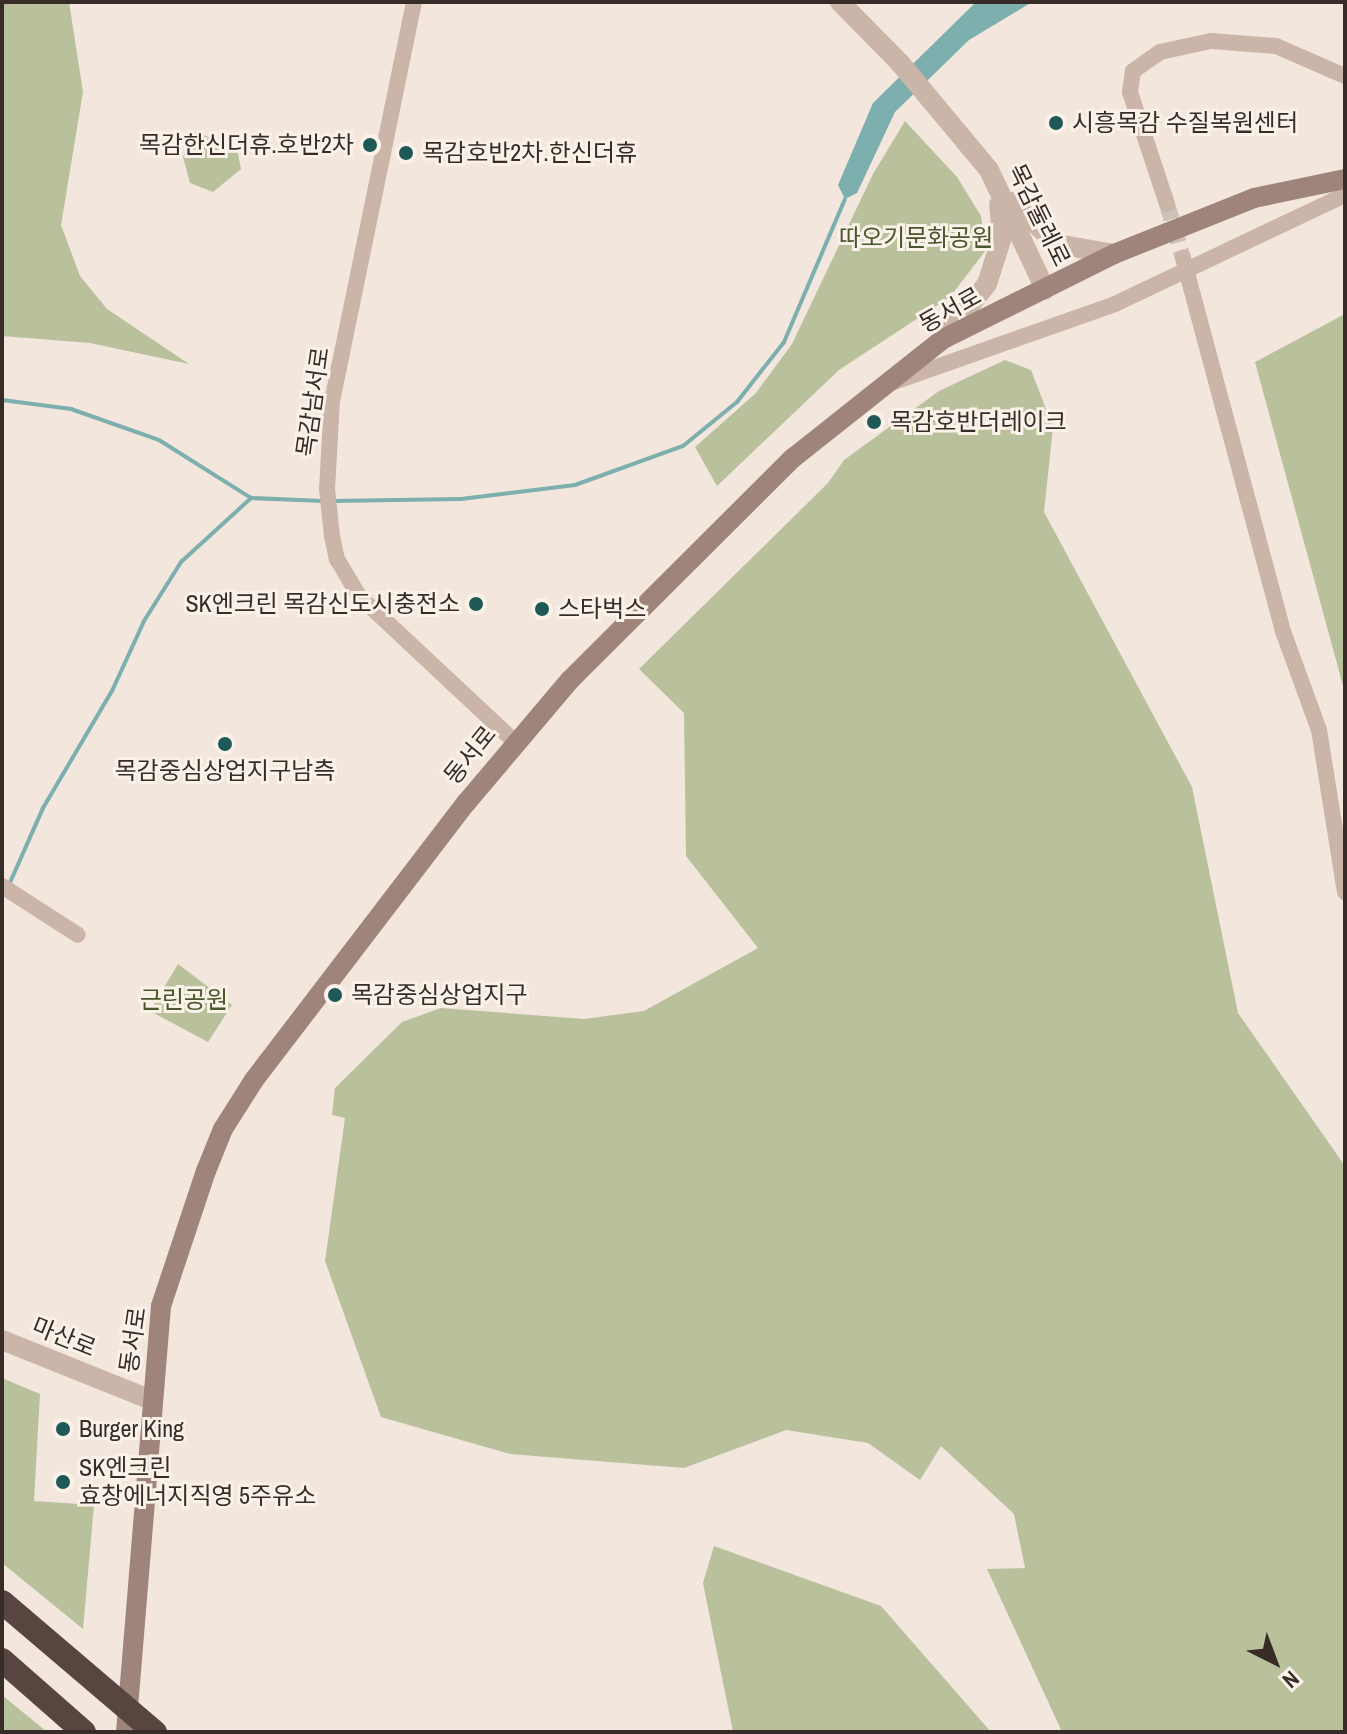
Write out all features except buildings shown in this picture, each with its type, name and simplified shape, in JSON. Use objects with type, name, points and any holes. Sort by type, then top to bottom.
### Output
[{"type":"highway","points":[[2,1602],[155,1732]]},
{"type":"highway","points":[[2,1660],[84,1732]]},
{"type":"main road","name":"동서로","points":[[127,1731],[151,1400],[161,1306],[223,1129],[296,1020],[514,741],[783,468],[943,339],[1114,254],[1254,198],[1345,179]]},
{"type":"street","name":"목감남서로","points":[[414,2],[332,400],[327,489],[332,529],[337,559],[359,596],[514,741]]},
{"type":"street","name":"목감둘레로","points":[[840,2],[989,170],[1045,289]]},
{"type":"street","points":[[1167,204],[1130,92],[1133,71],[1160,52],[1211,41],[1276,46],[1345,76]]},
{"type":"street","points":[[989,170],[1041,234],[1057,244],[1114,254]]},
{"type":"street","points":[[943,339],[970,311],[996,260],[1001,211],[989,170]]},
{"type":"street","points":[[881,387],[1115,304],[1184,266],[1345,195]]},
{"type":"street","points":[[1184,266],[1284,634],[1319,730],[1345,892]]},
{"type":"street","points":[[2,886],[78,935]]},
{"type":"street","name":"마산로","points":[[2,1340],[151,1400]]},
{"type":"green space","points":[[2,2],[69,2],[83,92],[61,225],[80,276],[107,309],[189,364],[90,343],[2,336]]},
{"type":"green space","name":"따오기문화공원","points":[[905,121],[957,177],[981,216],[986,250],[950,297],[839,370],[717,486],[695,447],[756,393],[792,344],[873,174]]},
{"type":"green space","points":[[194,131],[237,149],[241,169],[213,192],[190,183],[183,157]]},
{"type":"green space","points":[[1345,314],[1345,693],[1255,362]]},
{"type":"green space","points":[[1005,360],[1031,370],[1053,427],[1044,512],[1192,787],[1238,1013],[1345,1166],[1345,1732],[1062,1732],[987,1569],[1025,1568],[1014,1514],[941,1446],[920,1480],[868,1443],[786,1430],[684,1468],[510,1454],[381,1417],[325,1261],[345,1118],[332,1115],[335,1088],[402,1022],[441,1008],[584,1019],[644,1011],[758,948],[686,856],[684,713],[639,669],[828,483],[844,460],[939,391]]},
{"type":"green space","name":"근린공원","points":[[178,964],[232,1005],[208,1042],[150,1011]]},
{"type":"green space","points":[[2,1378],[40,1394],[34,1501],[94,1505],[83,1629],[2,1563]]},
{"type":"green space","points":[[714,1546],[881,1606],[991,1732],[733,1732],[703,1583]]},
{"type":"green space","points":[[2,1695],[47,1732],[2,1732]]},
{"type":"water","points":[[976,2],[1032,2],[969,40],[895,112],[857,193],[845,199],[838,185],[873,103]]},
{"type":"waterway","points":[[332,501],[461,499],[575,485],[683,446],[737,402],[784,342],[845,199]]},
{"type":"waterway","points":[[2,400],[71,409],[159,440],[251,498]]},
{"type":"waterway","points":[[8,887],[43,808],[112,691],[144,621],[181,562],[251,498],[323,501]]},
{"type":"tunnel","points":[[1167,204],[1183,258]]},
{"type":"place","name":"시흥목감 수질복원센터","points":[[1056,123]]},
{"type":"place","name":"목감한신더휴.호반2차","points":[[370,145]]},
{"type":"place","name":"목감호반2차.한신더휴","points":[[406,153]]},
{"type":"place","name":"목감호반더레이크","points":[[874,422]]},
{"type":"place","name":"SK엔크린 목감신도시충전소","points":[[476,604]]},
{"type":"place","name":"스타벅스","points":[[542,609]]},
{"type":"place","name":"목감중심상업지구남측","points":[[225,744]]},
{"type":"place","name":"목감중심상업지구","points":[[335,995]]},
{"type":"place","name":"Burger King","points":[[63,1429]]},
{"type":"place","name":"SK엔크린 효창에너지직영 5주유소","points":[[63,1482]]}]
